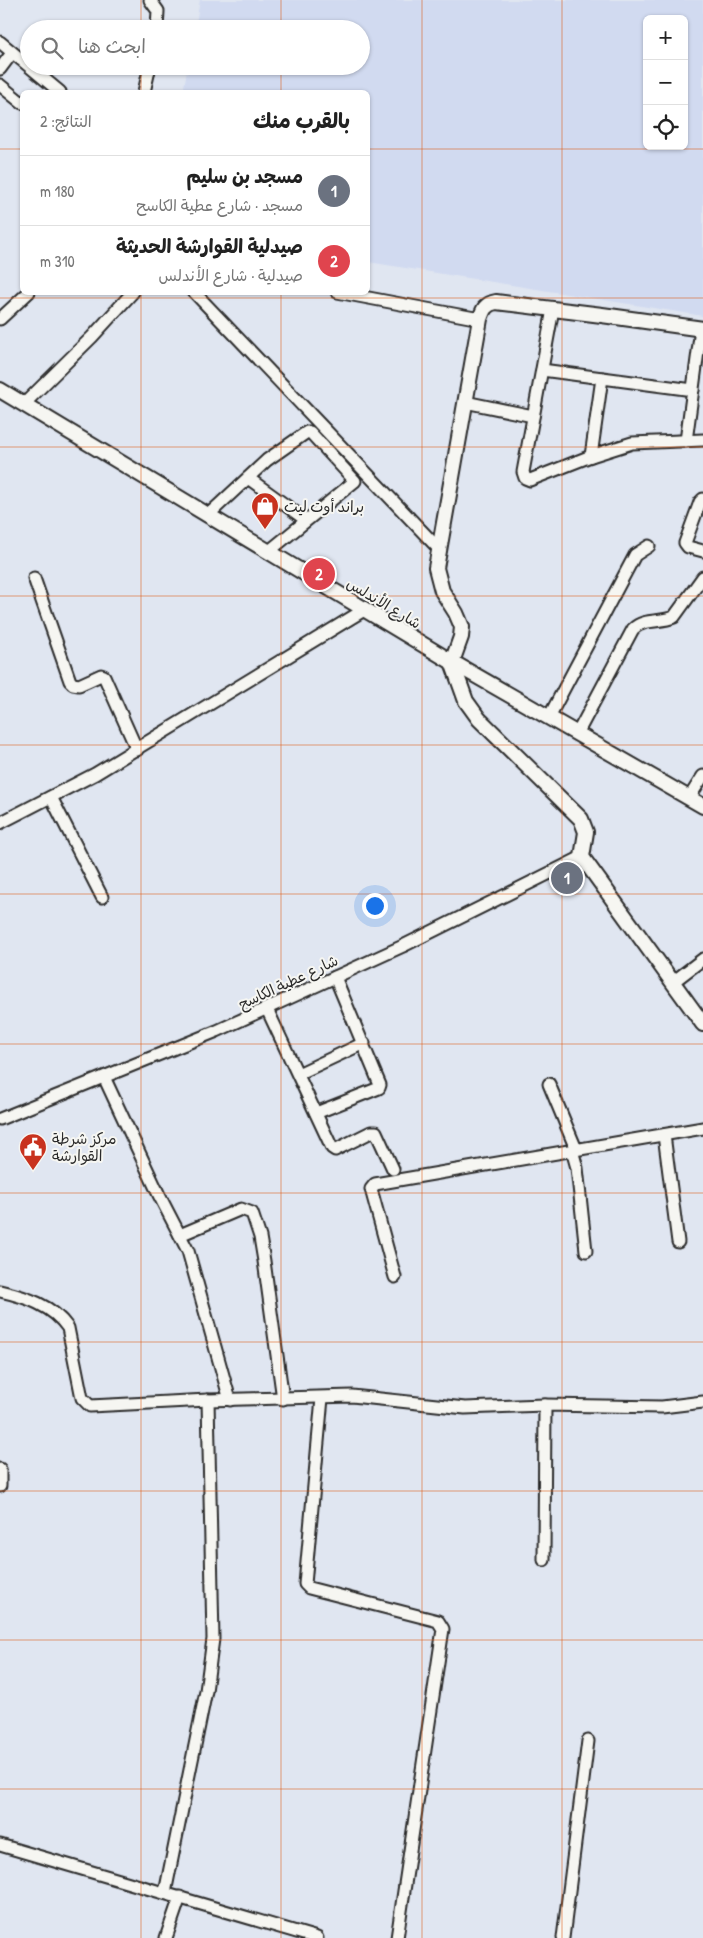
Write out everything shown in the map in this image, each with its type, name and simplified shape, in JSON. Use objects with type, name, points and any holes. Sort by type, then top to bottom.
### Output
[{"type":"main road","points":[[702,329],[496,302],[487,306],[480,319],[438,548],[436,568],[437,579],[442,591],[456,613],[462,627],[461,637],[452,662],[466,701],[479,719],[581,818],[586,832],[582,857],[703,1024]]},
{"type":"main road","name":"شارع الأندلس","points":[[0,390],[364,610],[703,806]]},
{"type":"street","points":[[154,2],[159,20]]},
{"type":"street","points":[[0,42],[20,60]]},
{"type":"street","points":[[0,69],[12,53]]},
{"type":"street","points":[[39,75],[58,90]]},
{"type":"street","points":[[144,90],[148,75]]},
{"type":"street","points":[[0,85],[20,101]]},
{"type":"street","points":[[0,319],[26,295]]},
{"type":"street","points":[[24,404],[92,337],[131,295]]},
{"type":"street","points":[[197,295],[438,548]]},
{"type":"street","points":[[353,295],[480,319]]},
{"type":"street","points":[[553,309],[533,416],[524,472],[525,478],[530,480],[632,443],[703,440]]},
{"type":"street","points":[[686,441],[702,329]]},
{"type":"street","points":[[542,370],[693,390]]},
{"type":"street","points":[[592,456],[602,378]]},
{"type":"street","points":[[465,402],[533,416]]},
{"type":"street","points":[[207,516],[268,460],[306,432],[310,432],[355,480],[268,552]]},
{"type":"street","points":[[248,478],[306,520]]},
{"type":"street","points":[[703,500],[700,502],[685,543],[688,546],[703,551]]},
{"type":"street","points":[[549,718],[635,556],[649,546]]},
{"type":"street","points":[[577,734],[633,629],[638,624],[667,620],[674,617],[703,577]]},
{"type":"street","points":[[34,578],[70,681],[73,684],[79,685],[101,675],[104,676],[137,750]]},
{"type":"street","points":[[0,823],[96,774],[364,610]]},
{"type":"street","points":[[690,798],[703,776]]},
{"type":"street","points":[[51,797],[102,897]]},
{"type":"street","name":"شارع عطية الكاسح","points":[[0,1119],[217,1032],[403,946],[582,857]]},
{"type":"street","points":[[673,982],[703,958]]},
{"type":"street","points":[[316,1114],[378,1088],[380,1082],[335,977]]},
{"type":"street","points":[[267,1008],[332,1148],[335,1150],[371,1132],[376,1132],[393,1169]]},
{"type":"street","points":[[298,1074],[364,1043]]},
{"type":"street","points":[[104,1077],[159,1195],[188,1251],[230,1400]]},
{"type":"street","points":[[549,1084],[574,1149],[586,1252]]},
{"type":"street","points":[[395,1276],[371,1189],[374,1184],[703,1128]]},
{"type":"street","points":[[664,1135],[678,1242]]},
{"type":"street","points":[[180,1235],[241,1209],[252,1213],[260,1237],[283,1399]]},
{"type":"street","points":[[0,1291],[42,1304],[54,1311],[64,1322],[68,1328],[82,1398],[90,1406],[352,1396],[465,1408],[544,1404],[662,1407],[703,1402]]},
{"type":"street","points":[[322,1398],[305,1584],[309,1588],[438,1621],[443,1629],[397,1938]]},
{"type":"street","points":[[165,1893],[206,1691],[213,1640],[208,1400]]},
{"type":"street","points":[[544,1404],[544,1560]]},
{"type":"street","points":[[0,1469],[0,1486]]},
{"type":"street","points":[[563,1938],[588,1741]]},
{"type":"street","points":[[0,1845],[165,1893],[278,1932],[317,1938]]},
{"type":"street","points":[[166,1938],[180,1898]]},
{"type":"shaded area","points":[[200,0],[703,0],[703,316],[370,262],[370,90],[183,90],[186,75],[370,75],[370,20],[197,20]]},
{"type":"place","name":"براند أوت ليت","points":[[265,530]]},
{"type":"place","name":"صيدلية القوارشة الحديثة","points":[[319,574]]},
{"type":"place","name":"مسجد بن سليم","points":[[567,878]]},
{"type":"place","name":"مركز شرطة القوارشة","points":[[33,1171]]}]
